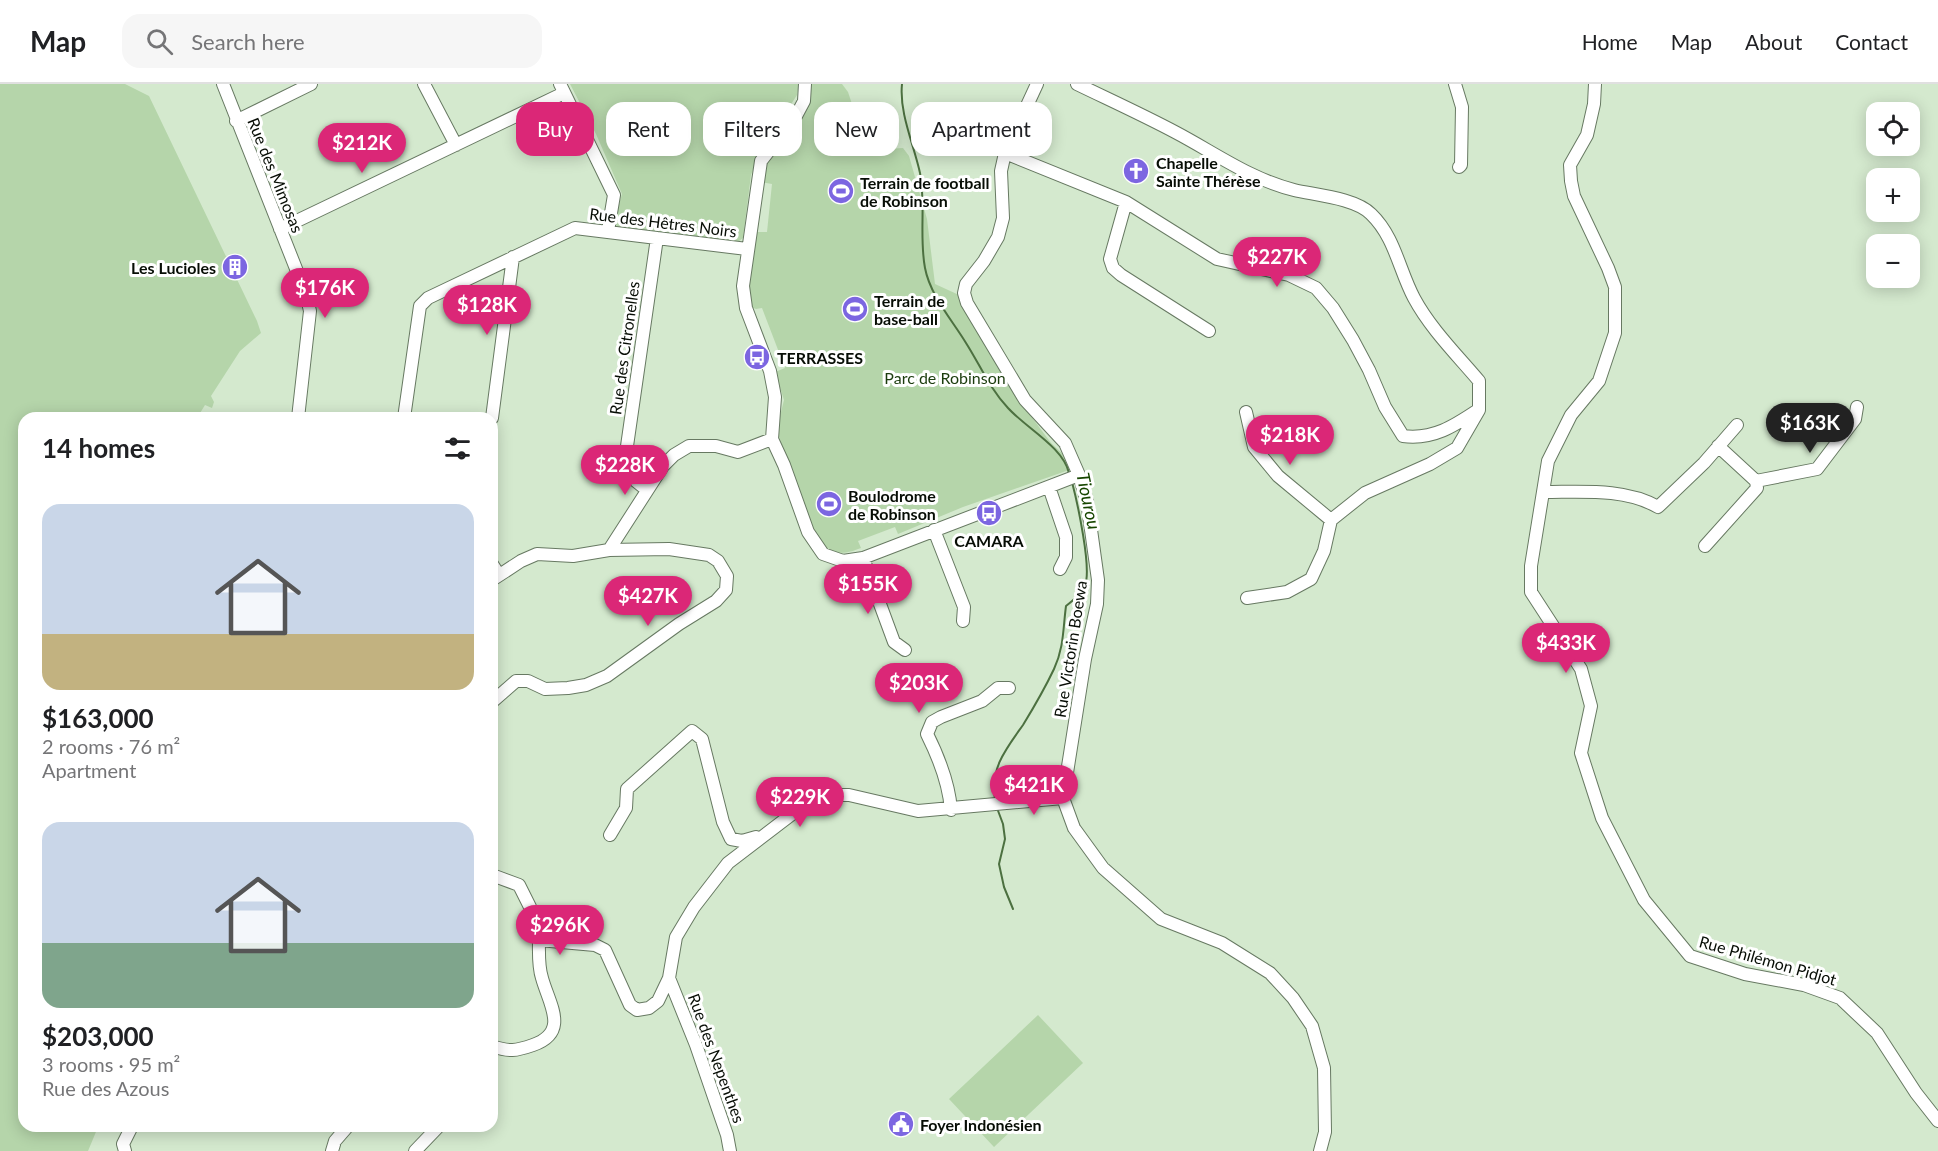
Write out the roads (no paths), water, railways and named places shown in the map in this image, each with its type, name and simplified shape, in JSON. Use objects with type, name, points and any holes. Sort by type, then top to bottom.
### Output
[{"type":"street","name":"Rue des Mimosas","points":[[223,84],[306,294],[310,310],[299,412]]},
{"type":"street","points":[[236,121],[311,84]]},
{"type":"street","points":[[424,84],[456,145]]},
{"type":"street","points":[[805,84],[804,101],[796,116],[761,161],[742,286],[746,308],[770,371],[775,397],[772,439],[784,465],[808,532],[824,554],[843,561],[863,558],[1073,477]]},
{"type":"street","name":"Rue Victorin Boewa","points":[[1029,102],[1037,84]]},
{"type":"street","points":[[1077,84],[1177,133],[1265,182],[1333,198],[1370,212],[1393,245],[1414,298],[1435,329],[1479,381],[1479,410],[1458,448],[1430,464],[1365,493],[1331,520],[1324,551],[1311,579],[1287,592],[1247,598]]},
{"type":"street","points":[[1455,84],[1462,107],[1461,165],[1459,167]]},
{"type":"street","name":"Rue Philémon Pidjot","points":[[1595,84],[1594,104],[1587,135],[1570,165],[1571,181],[1574,196],[1615,287],[1614,333],[1599,381],[1571,415],[1548,461],[1545,492],[1539,511],[1531,566],[1531,592],[1581,669],[1591,706],[1581,753],[1602,818],[1644,900],[1690,956],[1745,974],[1804,984],[1840,998],[1877,1033],[1916,1093],[1938,1121]]},
{"type":"street","points":[[280,229],[456,145],[562,89],[614,195],[608,231]]},
{"type":"street","name":"Rue Victorin Boewa","points":[[1004,156],[1001,171],[1003,218],[998,237],[984,261],[966,284],[964,292],[967,303],[1025,400],[1065,443],[1073,477],[1087,501],[1098,574],[1097,604],[1085,659],[1063,798],[1074,828],[1103,868],[1161,919],[1222,943],[1270,973],[1293,998],[1312,1026],[1324,1068],[1324,1132],[1320,1151]]},
{"type":"street","points":[[1012,156],[1126,202],[1217,259],[1289,275],[1316,288],[1333,308],[1353,340],[1385,407],[1403,436],[1420,438],[1454,426],[1479,410]]},
{"type":"street","points":[[1126,202],[1110,259],[1113,268],[1209,331]]},
{"type":"street","name":"Rue des Hêtres Noirs","points":[[405,412],[420,306],[428,298],[513,257],[575,228],[747,249]]},
{"type":"street","name":"Rue des Citronelles","points":[[647,490],[627,474],[625,460],[657,238]]},
{"type":"street","points":[[493,412],[513,257]]},
{"type":"street","points":[[1756,481],[1817,469],[1856,419],[1857,407]]},
{"type":"street","points":[[1246,412],[1255,448],[1278,476],[1331,520]]},
{"type":"street","points":[[1545,492],[1609,493],[1645,500],[1658,507],[1704,463],[1737,425]]},
{"type":"street","points":[[609,550],[663,466],[674,455],[688,446],[716,446],[738,452],[772,439]]},
{"type":"street","points":[[1705,546],[1757,488],[1756,481],[1718,446]]},
{"type":"street","points":[[1049,487],[1066,537],[1066,557],[1060,569]]},
{"type":"street","points":[[934,530],[964,607],[963,621]]},
{"type":"street","points":[[498,571],[537,554],[573,556],[609,550],[669,549],[709,555],[718,561],[728,576],[726,590],[716,602],[679,624],[607,676],[586,685],[568,688],[545,688],[528,681],[516,681],[498,697]]},
{"type":"street","points":[[863,558],[894,642],[904,650]]},
{"type":"street","points":[[951,810],[950,793],[944,772],[927,734],[932,722],[982,700],[998,688],[1009,688]]},
{"type":"street","points":[[610,835],[626,808],[627,789],[692,731],[702,739],[723,822],[732,839],[742,841],[768,833]]},
{"type":"street","points":[[539,940],[595,945],[605,950],[630,1005],[637,1010],[649,1008],[658,1001],[669,978],[676,937],[694,907],[728,863],[817,795],[849,795],[918,811],[951,810],[1063,798]]},
{"type":"street","points":[[498,877],[519,885],[530,906],[539,940],[541,977],[551,1002],[555,1021],[552,1033],[543,1042],[514,1052],[498,1050]]},
{"type":"street","name":"Rue des Nepenthes","points":[[669,978],[696,1046],[727,1135],[730,1151]]},
{"type":"street","points":[[125,1151],[123,1144],[129,1132]]},
{"type":"street","points":[[332,1151],[335,1141],[343,1132]]},
{"type":"street","points":[[415,1151],[433,1132]]},
{"type":"waterway","name":"Tiourou","points":[[902,84],[905,118],[922,185],[923,256],[932,288],[996,393],[1008,408],[1052,446],[1069,473]]},
{"type":"waterway","name":"Tiourou","points":[[995,799],[997,768],[1054,669],[1061,646],[1066,606],[1077,597],[1087,577],[1085,550],[1072,482]]},
{"type":"waterway","name":"Tiourou","points":[[997,808],[1003,824],[1005,839],[999,864],[1004,887],[1013,909]]},
{"type":"place","name":"Chapelle Sainte Thérèse","points":[[1136,171]]},
{"type":"place","name":"Terrain de football de Robinson","points":[[841,191]]},
{"type":"place","name":"Les Lucioles","points":[[235,267]]},
{"type":"place","name":"Terrain de base-ball","points":[[855,309]]},
{"type":"place","name":"TERRASSES","points":[[757,357]]},
{"type":"place","name":"Boulodrome de Robinson","points":[[829,504]]},
{"type":"place","name":"CAMARA","points":[[989,513]]},
{"type":"place","name":"Foyer Indonésien","points":[[901,1124]]},
{"type":"park label","name":"Parc de Robinson","points":[[945,377]]}]
